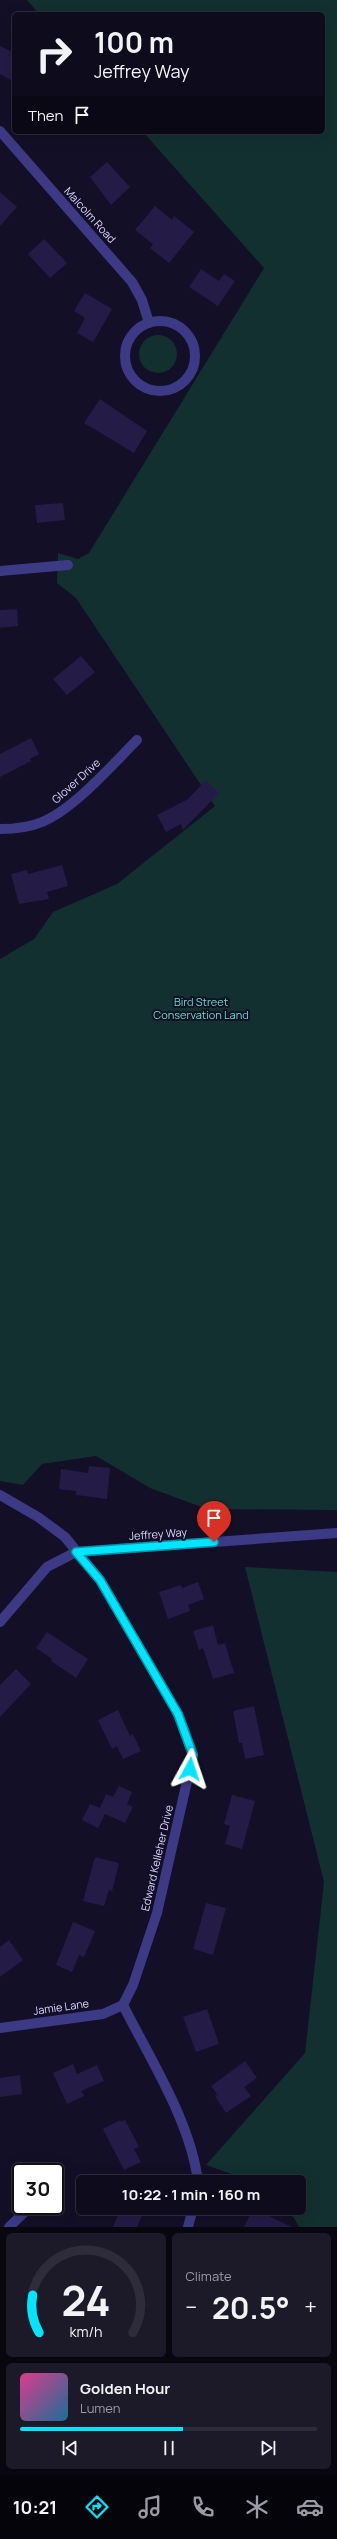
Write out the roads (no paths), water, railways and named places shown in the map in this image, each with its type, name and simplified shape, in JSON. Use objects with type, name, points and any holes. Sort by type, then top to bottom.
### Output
[{"type":"street","name":"Malcolm Road","points":[[0,131],[132,282],[142,300],[149,323]]},
{"type":"street","points":[[161,321],[173,324],[183,330],[190,340],[194,351],[194,363],[190,374],[182,383],[172,389],[160,391],[148,389],[131,376],[126,366],[127,345],[132,335],[149,323],[161,321]]},
{"type":"street","points":[[0,571],[68,565]]},
{"type":"street","name":"Glover Drive","points":[[0,830],[31,826],[55,815],[138,740]]},
{"type":"street","name":"Edward Kelleher Drive","points":[[0,1495],[38,1517],[65,1537],[100,1580],[178,1714],[193,1755],[157,1913],[133,1985],[123,2005]]},
{"type":"street","name":"Jeffrey Way","points":[[76,1552],[337,1533]]},
{"type":"street","points":[[0,1622],[47,1567],[76,1552]]},
{"type":"street","points":[[123,2005],[188,2136],[195,2159],[197,2175]]},
{"type":"street","name":"Jamie Lane","points":[[0,2028],[103,2014],[123,2005]]},
{"type":"street","points":[[9,2227],[22,2215]]},
{"type":"street","points":[[188,2227],[191,2215]]},
{"type":"park label","name":"Bird Street Conservation Land","points":[[201,1008]]}]
